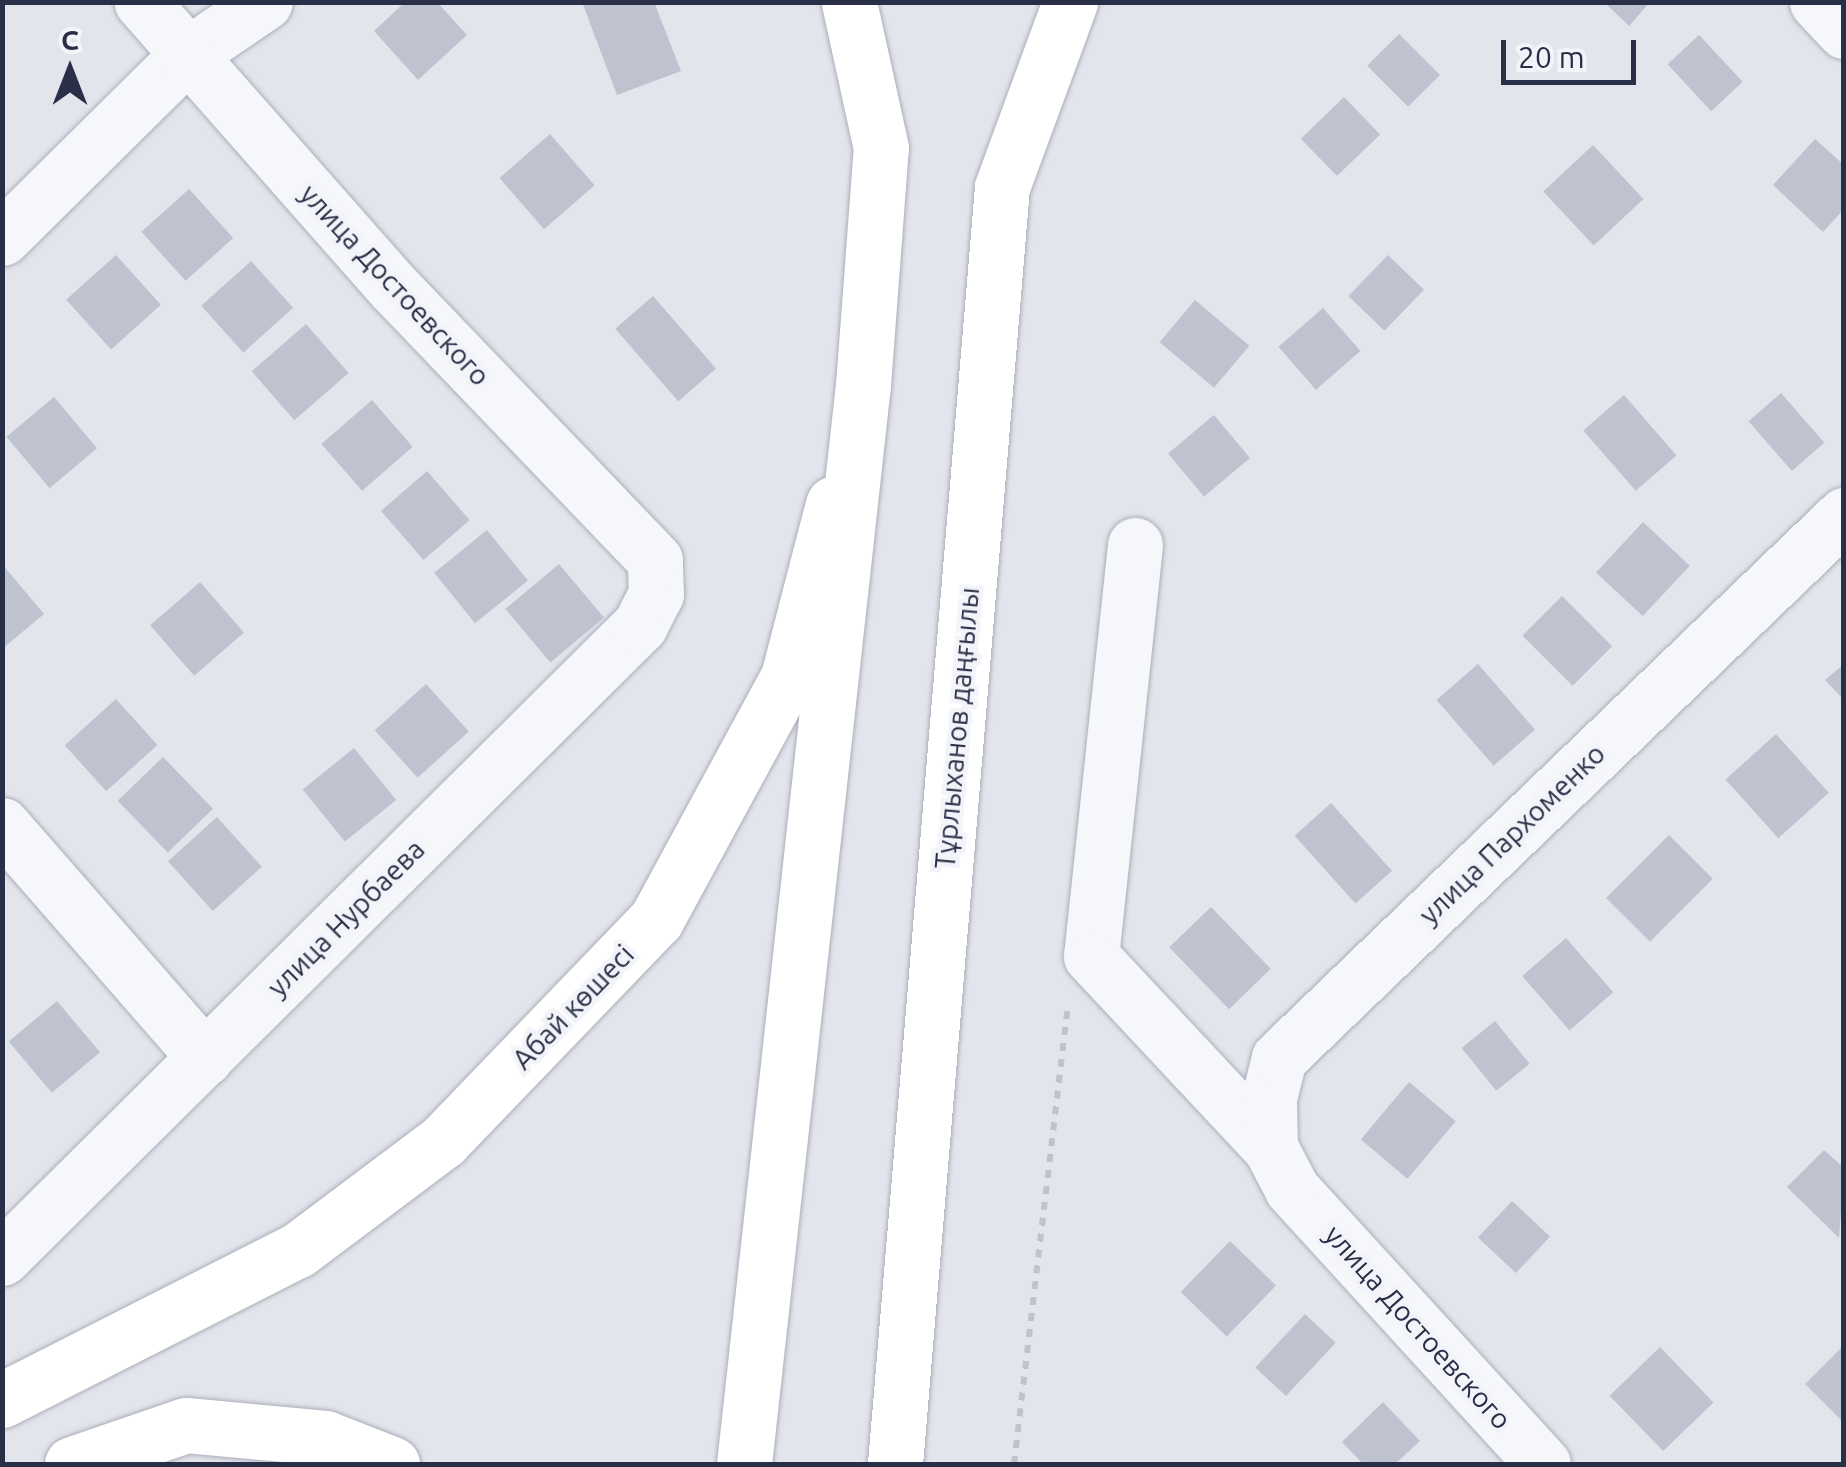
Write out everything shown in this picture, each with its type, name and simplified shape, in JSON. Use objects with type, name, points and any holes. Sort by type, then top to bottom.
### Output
[{"type":"main road","points":[[744,1464],[863,385],[881,148],[849,2]]},
{"type":"main road","name":"Тұрлыханов даңғылы","points":[[895,1464],[1002,187],[1070,2]]},
{"type":"main road","name":"Абай көшесі","points":[[2,1400],[298,1250],[444,1141],[656,920],[788,678],[863,385]]},
{"type":"main road","points":[[72,1464],[186,1425],[325,1438],[392,1464]]},
{"type":"street","name":"улица Достоевского","points":[[142,2],[393,286],[654,560]]},
{"type":"street","points":[[2,238],[187,55],[265,2]]},
{"type":"street","points":[[1818,2],[1844,31]]},
{"type":"street","name":"улица Пархоменко","points":[[1281,1168],[1269,1098],[1279,1058],[1844,514]]},
{"type":"street","points":[[1091,956],[1135,545]]},
{"type":"street","name":"улица Нурбаева","points":[[2,1258],[640,624],[656,594],[654,560]]},
{"type":"street","points":[[2,825],[205,1058]]},
{"type":"street","name":"улица Достоевского","points":[[1091,956],[1543,1464]]},
{"type":"path","points":[[1014,1464],[1070,994],[1091,956]]},
{"type":"building","points":[[405,2],[437,2],[467,35],[418,80],[374,31]]},
{"type":"building","points":[[582,2],[654,2],[681,71],[617,95]]},
{"type":"building","points":[[1604,2],[1650,2],[1629,26]]},
{"type":"building","points":[[1399,34],[1440,75],[1408,107],[1367,66]]},
{"type":"building","points":[[1699,35],[1743,82],[1711,111],[1668,64]]},
{"type":"building","points":[[1344,97],[1380,134],[1337,176],[1301,139]]},
{"type":"building","points":[[550,134],[595,185],[544,229],[499,178]]},
{"type":"building","points":[[1815,139],[1844,165],[1844,209],[1823,232],[1773,185]]},
{"type":"building","points":[[1593,145],[1643,199],[1594,245],[1543,191]]},
{"type":"building","points":[[189,189],[233,238],[186,281],[141,232]]},
{"type":"building","points":[[116,255],[161,305],[111,350],[66,300]]},
{"type":"building","points":[[1388,255],[1424,290],[1384,331],[1348,296]]},
{"type":"building","points":[[251,261],[293,308],[243,353],[201,306]]},
{"type":"building","points":[[653,296],[716,368],[678,401],[615,329]]},
{"type":"building","points":[[1195,300],[1249,346],[1214,388],[1160,342]]},
{"type":"building","points":[[1323,308],[1360,351],[1316,390],[1278,347]]},
{"type":"building","points":[[306,324],[349,373],[294,420],[252,371]]},
{"type":"building","points":[[1781,393],[1824,443],[1792,471],[1749,421]]},
{"type":"building","points":[[1624,395],[1676,455],[1636,491],[1583,430]]},
{"type":"building","points":[[54,397],[97,448],[50,488],[7,437]]},
{"type":"building","points":[[372,400],[413,447],[362,491],[321,444]]},
{"type":"building","points":[[1214,415],[1250,458],[1204,496],[1168,454]]},
{"type":"building","points":[[427,471],[470,520],[424,560],[381,511]]},
{"type":"building","points":[[1643,522],[1690,566],[1643,616],[1596,572]]},
{"type":"building","points":[[487,530],[528,581],[475,623],[434,573]]},
{"type":"building","points":[[2,564],[44,614],[2,649]]},
{"type":"building","points":[[559,564],[604,618],[550,663],[505,609]]},
{"type":"building","points":[[200,582],[244,633],[194,676],[150,625]]},
{"type":"building","points":[[1562,596],[1612,646],[1573,686],[1522,636]]},
{"type":"building","points":[[1478,664],[1535,730],[1494,766],[1436,700]]},
{"type":"building","points":[[1844,664],[1844,700],[1825,680]]},
{"type":"building","points":[[426,684],[469,732],[418,778],[375,730]]},
{"type":"building","points":[[116,699],[157,745],[106,791],[65,745]]},
{"type":"building","points":[[1776,734],[1829,793],[1778,838],[1725,780]]},
{"type":"building","points":[[354,748],[396,800],[345,842],[303,790]]},
{"type":"building","points":[[163,757],[213,809],[168,853],[118,801]]},
{"type":"building","points":[[1331,803],[1392,871],[1355,903],[1295,836]]},
{"type":"building","points":[[217,817],[262,867],[213,911],[168,861]]},
{"type":"building","points":[[1669,835],[1713,879],[1650,942],[1606,898]]},
{"type":"building","points":[[1211,907],[1271,969],[1229,1009],[1169,947]]},
{"type":"building","points":[[1566,938],[1613,992],[1569,1030],[1522,976]]},
{"type":"building","points":[[57,1001],[100,1052],[52,1093],[9,1041]]},
{"type":"building","points":[[1495,1021],[1530,1064],[1496,1091],[1462,1048]]},
{"type":"building","points":[[1409,1082],[1456,1121],[1408,1179],[1361,1139]]},
{"type":"building","points":[[1824,1150],[1844,1168],[1839,1238],[1787,1187]]},
{"type":"building","points":[[1512,1201],[1550,1236],[1516,1273],[1478,1238]]},
{"type":"building","points":[[1230,1241],[1276,1285],[1227,1337],[1181,1292]]},
{"type":"building","points":[[1305,1314],[1336,1343],[1286,1396],[1255,1367]]},
{"type":"building","points":[[1844,1345],[1844,1423],[1805,1384]]},
{"type":"building","points":[[1660,1347],[1713,1402],[1663,1451],[1610,1396]]},
{"type":"building","points":[[1383,1402],[1420,1441],[1395,1464],[1363,1464],[1342,1442]]}]
